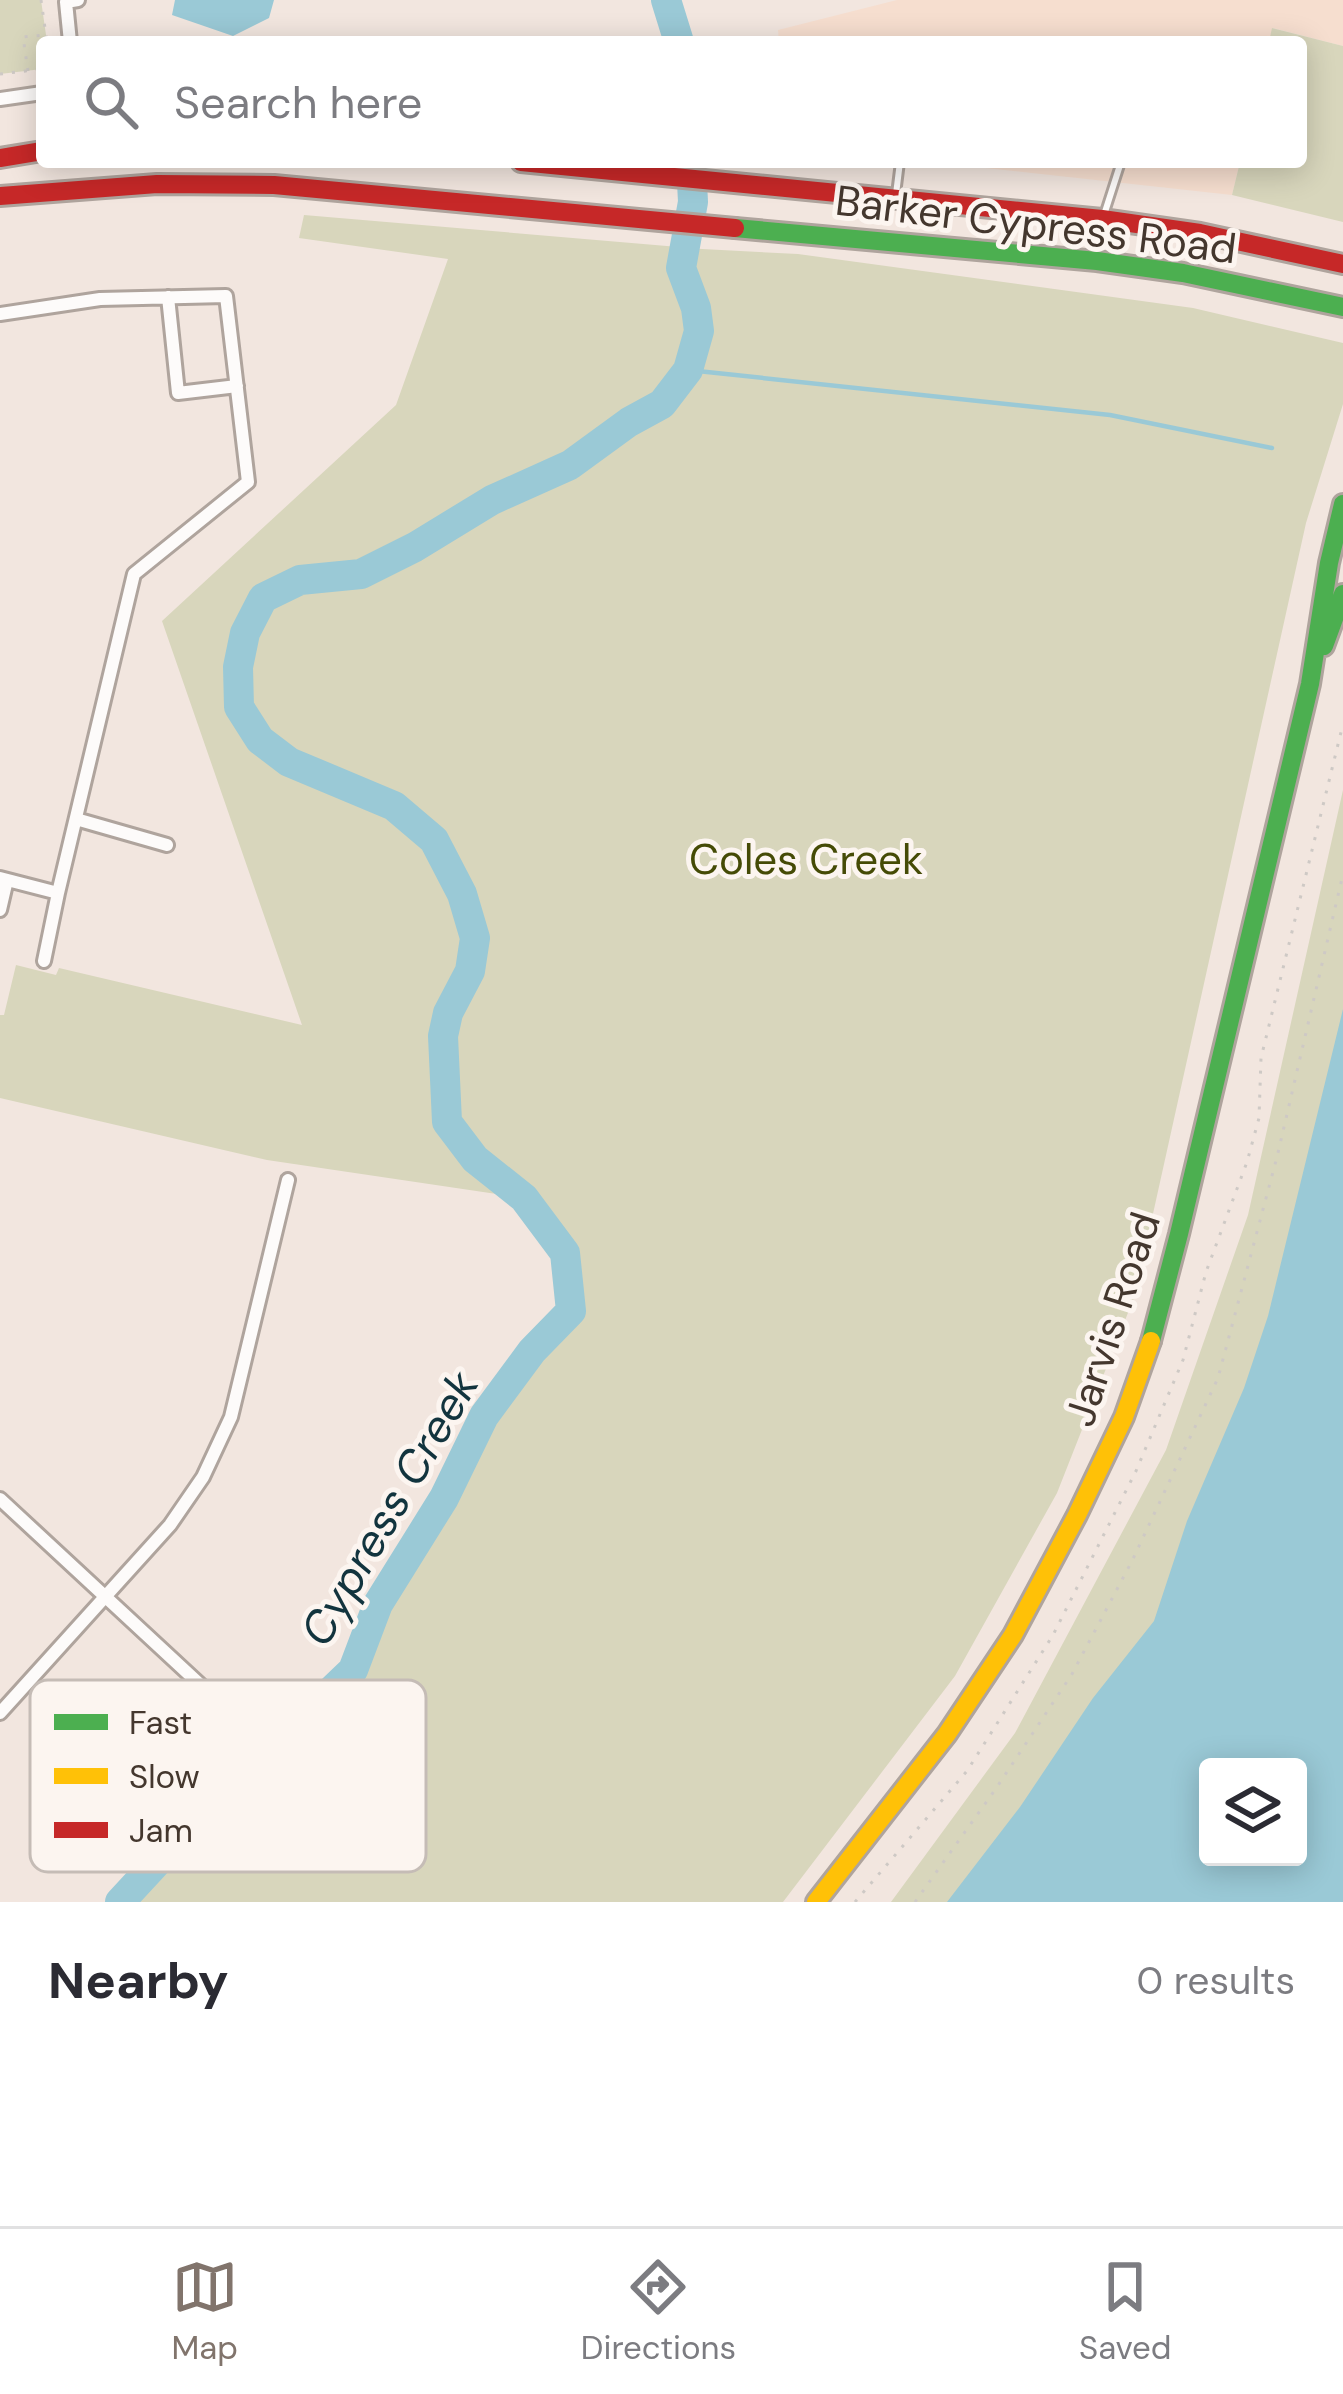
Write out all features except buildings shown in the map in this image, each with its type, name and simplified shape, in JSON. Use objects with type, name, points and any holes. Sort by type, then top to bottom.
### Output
[{"type":"main road","points":[[0,158],[36,153]]},
{"type":"main road","points":[[274,185],[275,168]]},
{"type":"main road","name":"Barker Cypress Road","points":[[588,168],[1102,220],[1200,233],[1343,264]]},
{"type":"main road","name":"Barker Cypress Road","points":[[0,196],[157,184],[274,185],[474,201],[1097,261],[1183,273],[1343,307]]},
{"type":"main road","points":[[1097,261],[1102,220]]},
{"type":"main road","name":"Jarvis Road","points":[[816,1902],[947,1734],[1013,1634],[1124,1417],[1149,1348],[1180,1234],[1310,684],[1343,504]]},
{"type":"main road","name":"Jarvis Road","points":[[1310,684],[1343,594]]},
{"type":"street","points":[[69,36],[66,2],[78,0]]},
{"type":"street","points":[[0,99],[36,94]]},
{"type":"street","points":[[0,314],[100,299],[226,296],[248,482],[134,574],[44,961]]},
{"type":"street","points":[[168,297],[178,393],[237,386]]},
{"type":"street","points":[[76,819],[167,845]]},
{"type":"street","points":[[0,910],[4,879],[58,892]]},
{"type":"street","points":[[31,1680],[170,1525],[203,1477],[235,1401],[288,1180]]},
{"type":"street","points":[[0,1498],[194,1680]]},
{"type":"street","points":[[0,1714],[30,1681]]},
{"type":"lane","points":[[896,197],[899,168]]},
{"type":"lane","points":[[1102,220],[1119,168]]},
{"type":"path","points":[[28,71],[23,37],[46,34],[41,0]]},
{"type":"path","points":[[0,74],[36,70]]},
{"type":"path","points":[[915,1902],[1072,1674],[1132,1561],[1218,1378],[1277,1157],[1343,874]]},
{"type":"shaded area","points":[[897,0],[1343,0],[1343,46],[1273,28],[1271,36],[778,36],[778,30]]},
{"type":"shaded area","points":[[986,168],[1239,168],[1232,195]]},
{"type":"green space","points":[[0,0],[41,0],[46,36],[36,36],[36,70],[0,74]]},
{"type":"green space","points":[[1272,28],[1304,36],[1270,36]]},
{"type":"green space","points":[[1307,37],[1343,46],[1343,222],[1232,195],[1239,168],[1307,168]]},
{"type":"green space","name":"Coles Creek","points":[[304,215],[798,254],[1193,308],[1343,343],[1343,404],[1306,523],[1135,1295],[1057,1493],[955,1676],[783,1902],[120,1902],[148,1872],[426,1872],[426,1680],[343,1680],[353,1670],[378,1604],[444,1498],[484,1416],[532,1351],[571,1310],[565,1253],[524,1198],[267,1160],[0,1098],[0,1015],[4,1015],[16,965],[56,975],[59,968],[302,1025],[162,621],[396,405],[448,259],[299,238]]},
{"type":"green space","points":[[1343,790],[1343,1902],[891,1902],[1015,1733],[1166,1450],[1248,1215]]},
{"type":"water","points":[[175,0],[274,0],[269,18],[233,36],[172,15]]},
{"type":"water","points":[[1343,1009],[1343,1902],[947,1902],[1154,1621],[1187,1521],[1244,1388],[1268,1316]]},
{"type":"waterway","name":"Cypress Creek","points":[[666,0],[677,36]]},
{"type":"waterway","name":"Cypress Creek","points":[[343,1680],[353,1670],[378,1604],[444,1498],[484,1416],[532,1351],[571,1311],[565,1253],[524,1198],[475,1159],[447,1122],[443,1036],[448,1013],[470,971],[475,938],[462,894],[434,840],[394,806],[289,762],[260,740],[239,707],[238,667],[245,633],[263,598],[300,580],[361,574],[492,500],[570,465],[662,404],[688,370],[699,331],[681,268],[693,202],[691,168]]},
{"type":"waterway","points":[[688,370],[1110,415],[1272,448]]},
{"type":"waterway","name":"Cypress Creek","points":[[120,1902],[148,1872]]},
{"type":"traffic: fast","points":[[735,228],[1097,261],[1183,273],[1343,307]]},
{"type":"traffic: fast","points":[[1151,1341],[1310,684],[1343,504]]},
{"type":"traffic: fast","points":[[1324,646],[1343,594]]},
{"type":"traffic: slow","points":[[816,1902],[947,1734],[1013,1635],[1124,1417],[1151,1341]]},
{"type":"traffic: jam","points":[[0,158],[36,152]]},
{"type":"traffic: jam","points":[[582,168],[1102,219],[1200,233],[1343,264]]},
{"type":"traffic: jam","points":[[0,196],[157,184],[274,185],[735,228]]}]
